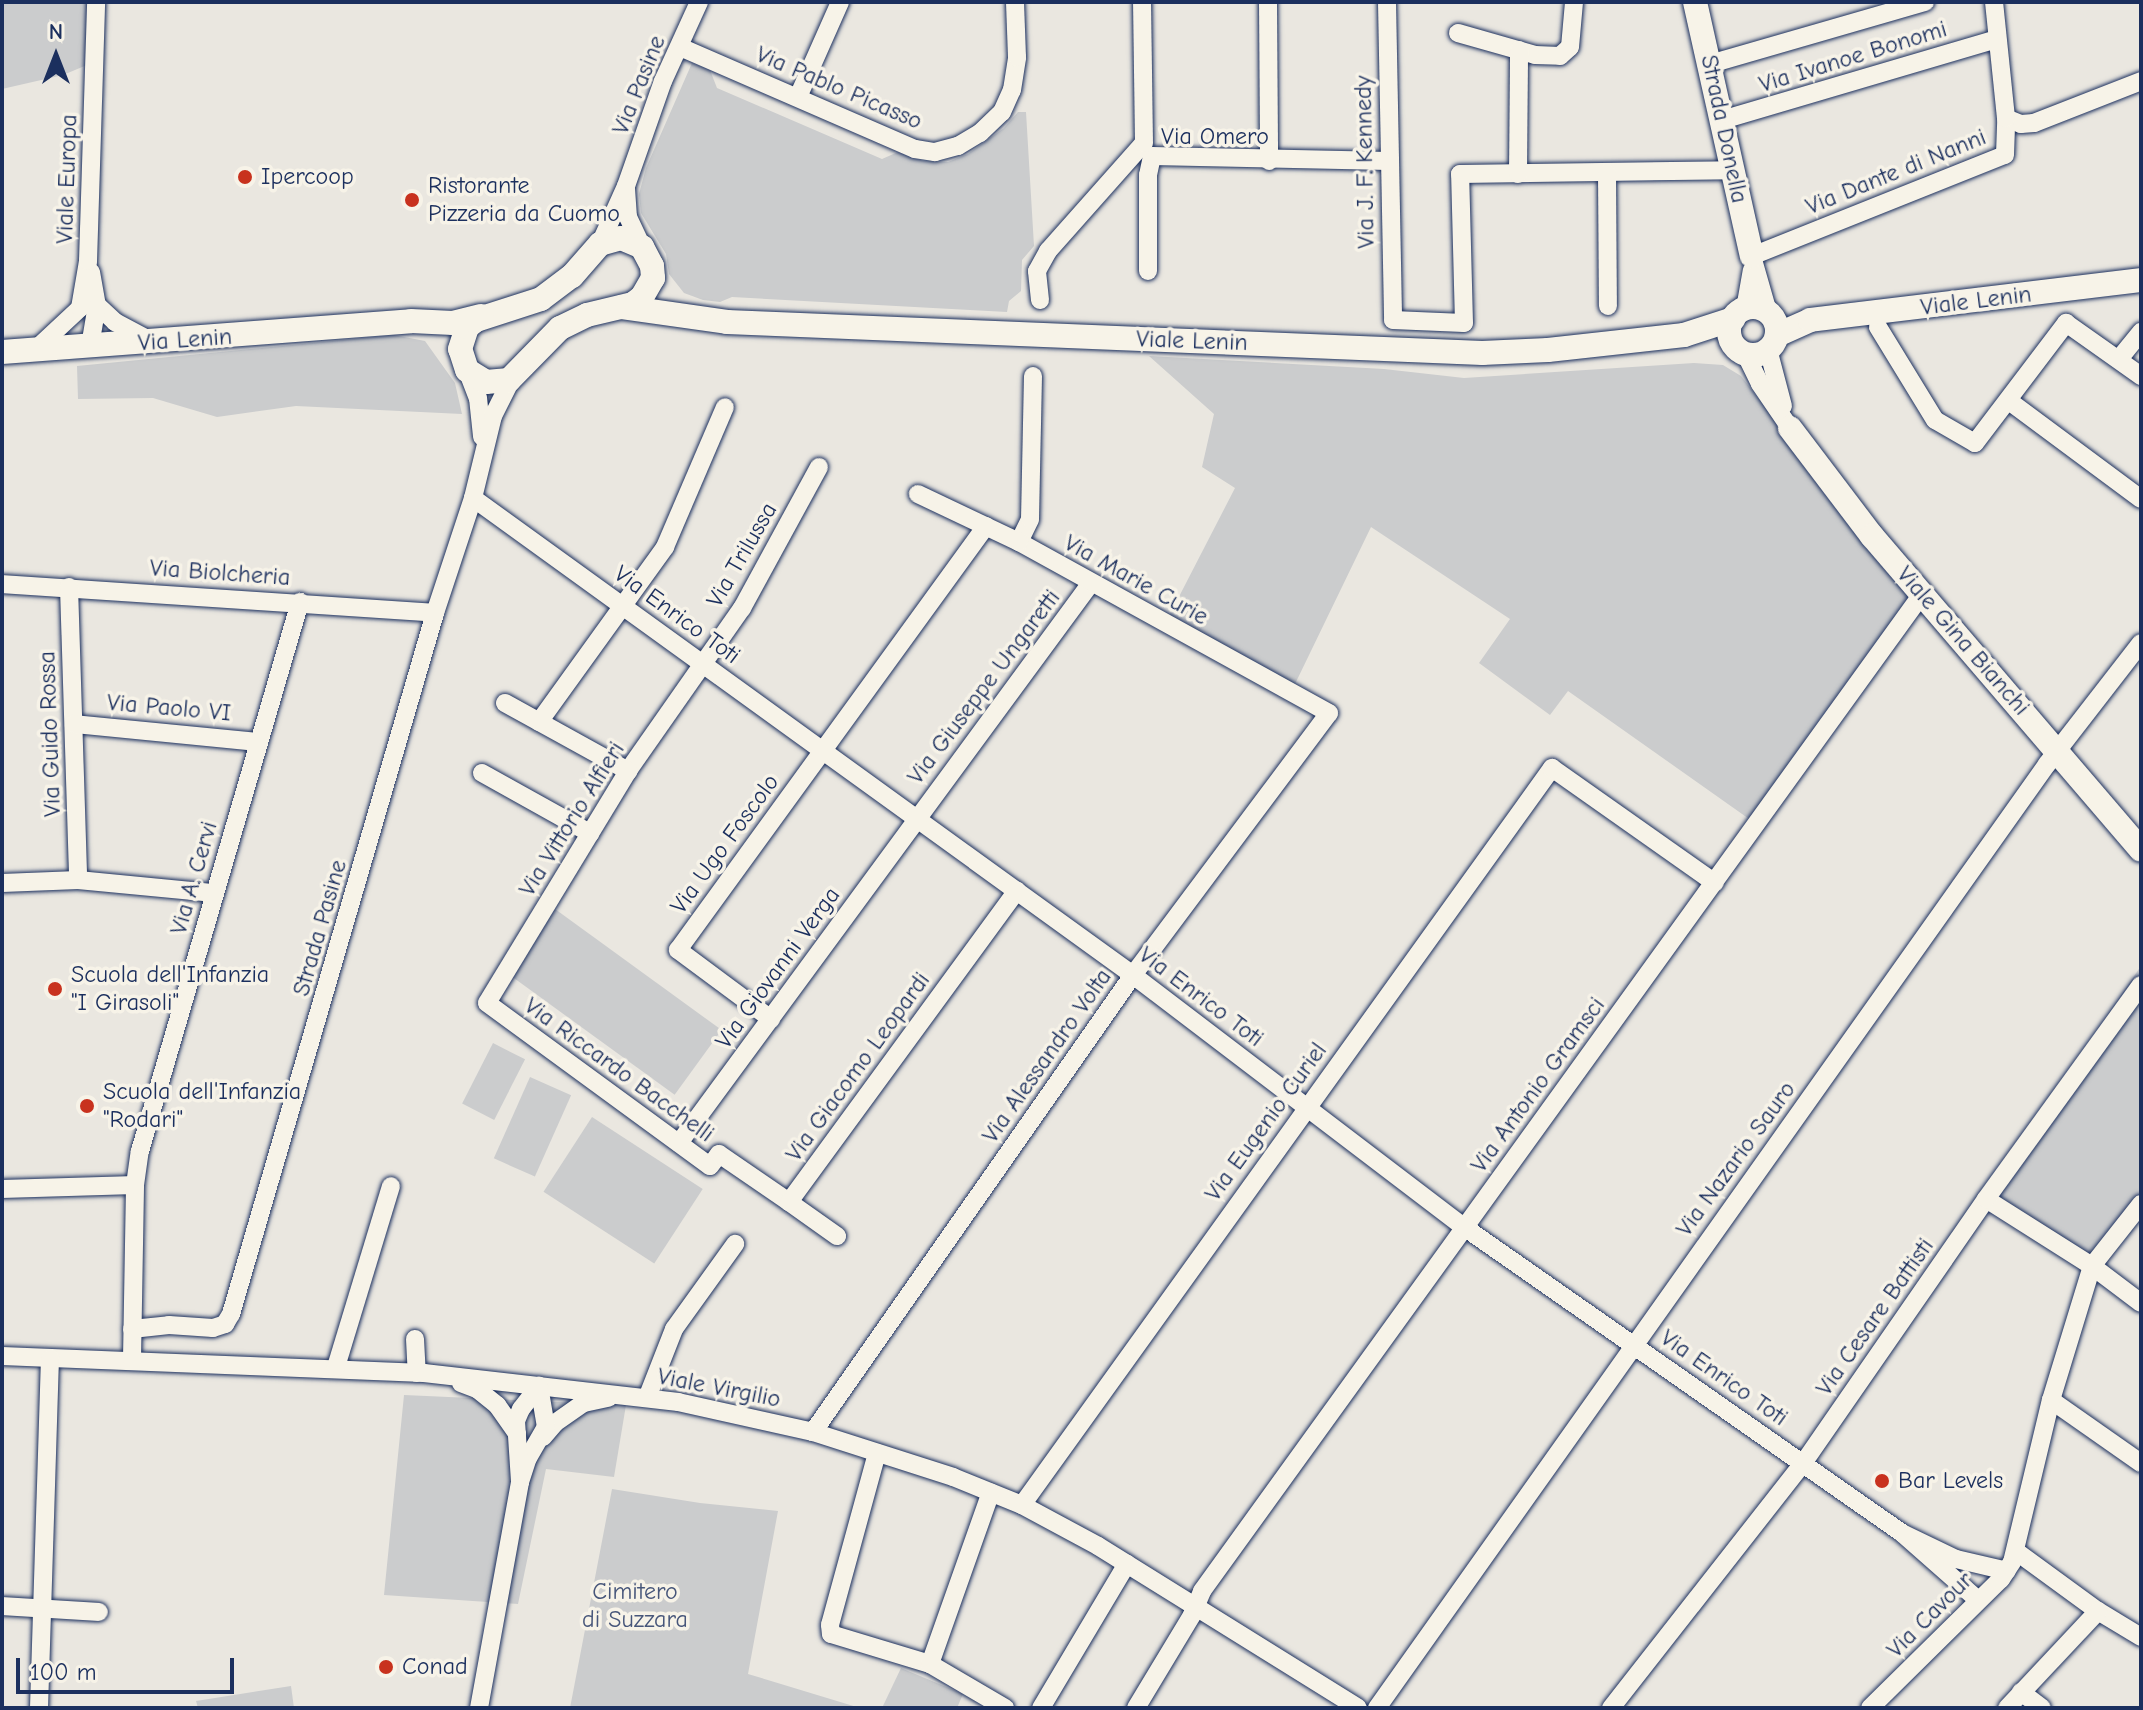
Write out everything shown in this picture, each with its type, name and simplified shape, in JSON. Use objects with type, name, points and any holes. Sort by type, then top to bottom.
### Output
[{"type":"main road","name":"Strada Donella","points":[[1695,2],[1752,256]]},
{"type":"main road","points":[[600,244],[621,238],[647,257],[659,284],[669,297],[700,318]]},
{"type":"main road","name":"Via Lenin","points":[[2,352],[411,321],[453,323],[526,306],[558,289],[600,244]]},
{"type":"main road","points":[[486,315],[467,327],[460,349],[464,365],[486,382],[512,378],[560,328],[587,315],[622,307],[642,297],[649,288],[647,257]]},
{"type":"main road","name":"Viale Lenin","points":[[622,307],[700,318],[1482,353],[1548,350],[1755,330],[1810,320],[2141,280]]},
{"type":"main road","name":"Via Lenin","points":[[367,326],[427,330],[452,344],[464,365]]},
{"type":"main road","name":"Viale Gina Bianchi","points":[[1790,428],[1922,594],[2141,850]]},
{"type":"street","name":"Viale Europa","points":[[89,307],[96,2]]},
{"type":"street","name":"Via Pasine","points":[[600,244],[626,186],[663,81],[699,2]]},
{"type":"street","points":[[798,97],[840,2]]},
{"type":"street","name":"Via Pablo Picasso","points":[[680,47],[915,149],[935,152],[958,146],[980,133],[1002,112],[1012,90],[1017,57],[1015,2]]},
{"type":"street","points":[[1040,300],[1037,271],[1048,251],[1148,149],[1142,2]]},
{"type":"street","points":[[1268,2],[1269,161]]},
{"type":"street","name":"Via J. F. Kennedy","points":[[1387,2],[1393,320],[1464,323],[1460,174],[1518,174]]},
{"type":"street","points":[[1458,33],[1551,58],[1566,52],[1572,38],[1574,2]]},
{"type":"street","points":[[1710,64],[1925,2]]},
{"type":"street","name":"Via Dante di Nanni","points":[[1752,256],[2000,159],[2007,149],[2006,118],[1994,2]]},
{"type":"street","name":"Via Ivanoe Bonomi","points":[[1722,120],[1997,39]]},
{"type":"street","points":[[1519,50],[1518,174],[1733,170]]},
{"type":"street","points":[[2007,149],[2032,123],[2141,81]]},
{"type":"street","points":[[2006,118],[2032,123]]},
{"type":"street","name":"Via Omero","points":[[1148,271],[1148,149],[1269,161],[1389,161]]},
{"type":"street","points":[[1607,173],[1608,306]]},
{"type":"street","points":[[626,186],[628,217],[647,257]]},
{"type":"street","points":[[1752,256],[1755,330],[1790,428]]},
{"type":"street","points":[[89,307],[152,342]]},
{"type":"street","points":[[89,307],[90,346]]},
{"type":"street","points":[[35,350],[89,307]]},
{"type":"street","points":[[1878,327],[1935,420],[1975,443],[2066,323],[2141,376]]},
{"type":"street","points":[[2119,359],[2141,332]]},
{"type":"street","points":[[464,365],[478,398],[483,452]]},
{"type":"street","points":[[1019,542],[1030,519],[1033,376]]},
{"type":"street","points":[[483,452],[498,402],[512,378]]},
{"type":"street","points":[[2009,401],[2141,499]]},
{"type":"street","points":[[539,722],[665,547],[725,407]]},
{"type":"street","name":"Strada Pasine","points":[[132,1329],[169,1325],[213,1328],[225,1324],[231,1314],[435,613],[473,498],[483,452]]},
{"type":"street","name":"Via Trilussa","points":[[702,663],[742,608],[819,467]]},
{"type":"street","name":"Via Marie Curie","points":[[918,494],[1019,542],[1329,713]]},
{"type":"street","name":"Via Enrico Toti","points":[[473,498],[1133,975],[1464,1227],[1902,1533],[1978,1600]]},
{"type":"street","points":[[822,750],[986,526]]},
{"type":"street","name":"Via Giuseppe Ungaretti","points":[[916,820],[1091,583]]},
{"type":"street","name":"Via Biolcheria","points":[[2,584],[435,613]]},
{"type":"street","name":"Via Guido Rossa","points":[[69,587],[78,880]]},
{"type":"street","name":"Via Antonio Gramsci","points":[[1136,1708],[1202,1591],[1922,594]]},
{"type":"street","name":"Via A. Cervi","points":[[132,1359],[135,1185],[140,1151],[300,602]]},
{"type":"street","name":"Via Nazario Sauro","points":[[1377,1708],[1632,1344],[2057,751],[2141,643]]},
{"type":"street","name":"Via Vittorio Alfieri","points":[[487,1003],[628,771],[702,663]]},
{"type":"street","points":[[505,703],[628,771]]},
{"type":"street","name":"Via Alessandro Volta","points":[[813,1432],[1133,975],[1329,713]]},
{"type":"street","name":"Via Paolo VI","points":[[74,724],[259,742]]},
{"type":"street","name":"Via Ugo Foscolo","points":[[771,1019],[678,950],[822,750]]},
{"type":"street","name":"Via Eugenio Curiel","points":[[1022,1505],[1552,768],[1715,883]]},
{"type":"street","points":[[482,773],[590,833]]},
{"type":"street","name":"Via Giovanni Verga","points":[[679,1143],[916,820]]},
{"type":"street","points":[[2,883],[78,880],[214,893]]},
{"type":"street","name":"Via Giacomo Leopardi","points":[[789,1202],[1017,891]]},
{"type":"street","name":"Via Cesare Battisti","points":[[1611,1708],[1804,1462],[1986,1199],[2141,985]]},
{"type":"street","name":"Via Riccardo Bacchelli","points":[[487,1003],[710,1166],[719,1154],[789,1202]]},
{"type":"street","points":[[2,1189],[135,1185]]},
{"type":"street","points":[[336,1367],[391,1186]]},
{"type":"street","points":[[1986,1199],[2092,1266],[2141,1303]]},
{"type":"street","points":[[789,1202],[837,1236]]},
{"type":"street","points":[[2092,1266],[2141,1204]]},
{"type":"street","points":[[647,1398],[674,1329],[735,1244]]},
{"type":"street","name":"Via Cavour","points":[[1870,1708],[2007,1571],[2017,1552],[2051,1400],[2092,1266]]},
{"type":"street","points":[[415,1339],[417,1373]]},
{"type":"street","name":"Viale Virgilio","points":[[2,1356],[336,1367],[417,1373],[647,1398],[813,1432],[1022,1505],[1127,1564],[1358,1708]]},
{"type":"street","points":[[39,1708],[50,1358]]},
{"type":"street","points":[[444,1376],[477,1389],[507,1417],[517,1434]]},
{"type":"street","points":[[520,1482],[517,1434],[521,1409],[539,1386]]},
{"type":"street","points":[[539,1386],[546,1417],[539,1442]]},
{"type":"street","points":[[479,1708],[520,1482],[528,1458],[555,1423],[584,1403],[619,1395]]},
{"type":"street","points":[[2051,1400],[2141,1463]]},
{"type":"street","points":[[877,1453],[830,1625],[831,1634],[930,1664],[1005,1708]]},
{"type":"street","points":[[930,1664],[991,1492]]},
{"type":"street","name":"Via Enrico Toti","points":[[1902,1533],[1956,1559],[2007,1571]]},
{"type":"street","points":[[2017,1552],[2098,1611],[2141,1637]]},
{"type":"street","points":[[1041,1708],[1127,1564]]},
{"type":"street","points":[[2,1606],[99,1612]]},
{"type":"street","points":[[2007,1708],[2098,1611]]},
{"type":"street","points":[[2021,1692],[2042,1708]]},
{"type":"green space","points":[[2,2],[91,2],[87,65],[63,75],[2,89]]},
{"type":"green space","points":[[692,63],[710,70],[717,88],[882,159],[898,152],[923,161],[948,162],[968,154],[1004,128],[1018,112],[1026,112],[1034,246],[1022,260],[1021,291],[1009,301],[1007,312],[732,297],[720,302],[684,293],[669,274],[666,254],[641,213],[639,194],[646,168]]},
{"type":"green space","points":[[394,335],[425,341],[455,383],[462,414],[296,406],[217,417],[153,398],[78,399],[77,366]]},
{"type":"green space","points":[[1149,356],[1384,369],[1464,378],[1694,363],[1723,365],[1741,376],[1912,599],[1752,821],[1568,691],[1550,715],[1479,663],[1510,619],[1371,527],[1295,684],[1168,618],[1235,488],[1202,467],[1214,414]]},
{"type":"green space","points":[[555,909],[722,1030],[675,1095],[508,974]]},
{"type":"green space","points":[[2141,966],[2141,1194],[2093,1257],[1988,1189]]},
{"type":"green space","points":[[493,1043],[525,1059],[494,1120],[462,1104]]},
{"type":"green space","points":[[530,1077],[571,1095],[535,1177],[494,1158]]},
{"type":"green space","points":[[592,1117],[703,1189],[654,1264],[544,1192]]},
{"type":"green space","points":[[404,1395],[626,1405],[614,1477],[546,1469],[518,1604],[384,1595]]},
{"type":"green space","name":"Cimitero di Suzzara","points":[[612,1489],[778,1511],[748,1674],[860,1708],[570,1708]]},
{"type":"green space","points":[[901,1668],[963,1694],[957,1708],[882,1708]]},
{"type":"green space","points":[[291,1686],[294,1708],[198,1708],[196,1701]]},
{"type":"place","name":"Ipercoop","points":[[245,177]]},
{"type":"place","name":"Ristorante Pizzeria da Cuomo","points":[[412,200]]},
{"type":"place","name":"Scuola dell'Infanzia \"I Girasoli\"","points":[[55,989]]},
{"type":"place","name":"Scuola dell'Infanzia \"Rodari\"","points":[[87,1106]]},
{"type":"place","name":"Bar Levels","points":[[1882,1481]]},
{"type":"place","name":"Conad","points":[[386,1667]]}]
